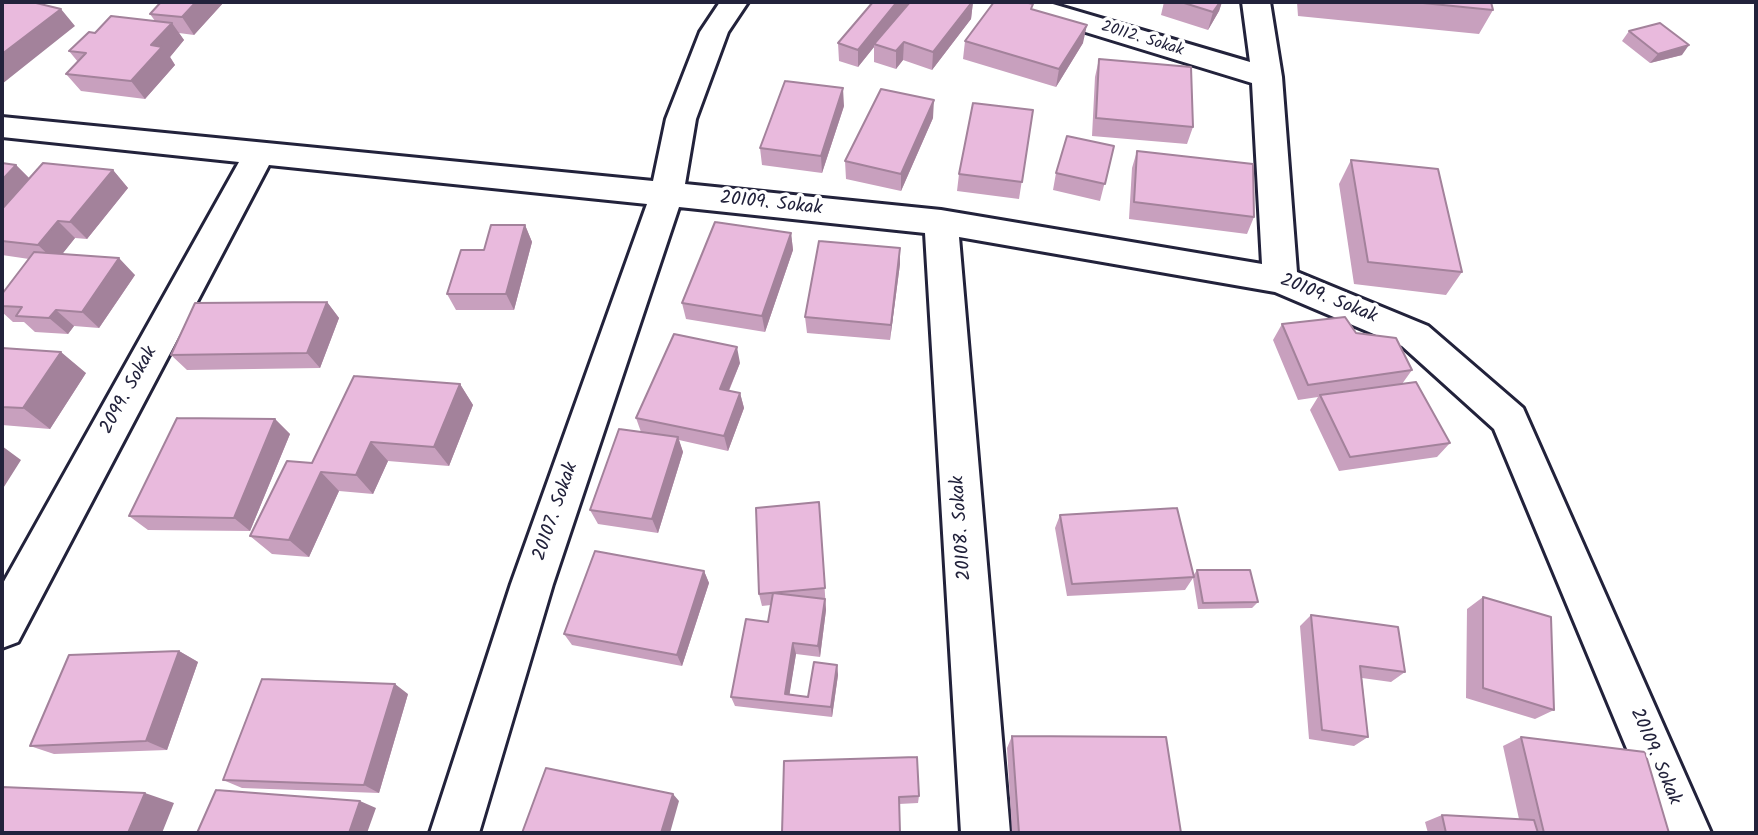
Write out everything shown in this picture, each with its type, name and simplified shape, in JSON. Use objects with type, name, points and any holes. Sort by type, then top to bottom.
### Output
[{"type":"street","name":"20107. Sokak","points":[[455,833],[532,584],[667,194],[681,119],[714,32],[734,2]]},
{"type":"street","name":"20112. Sokak","points":[[1017,2],[1267,77]]},
{"type":"street","points":[[1256,2],[1267,77],[1280,280]]},
{"type":"street","name":"20109. Sokak","points":[[2,127],[941,222],[1280,280],[1415,336],[1509,419],[1687,833]]},
{"type":"street","name":"2099. Sokak","points":[[2,627],[259,154]]},
{"type":"street","name":"20108. Sokak","points":[[941,222],[985,833]]},
{"type":"building","points":[[4,2],[32,2],[61,9],[2,54]]},
{"type":"building","points":[[161,2],[196,2],[182,17],[150,14]]},
{"type":"building","points":[[873,2],[897,2],[858,50],[838,43]]},
{"type":"building","points":[[910,2],[972,2],[933,52],[904,42],[896,51],[874,44]]},
{"type":"building","points":[[994,2],[1033,4],[1031,9],[1087,25],[1059,69],[965,41]]},
{"type":"building","points":[[1181,2],[1220,2],[1213,12]]},
{"type":"building","points":[[1413,2],[1491,2],[1493,10]]},
{"type":"building","points":[[111,16],[172,23],[151,45],[162,47],[131,81],[66,74],[86,53],[69,51],[89,32],[95,33]]},
{"type":"building","points":[[1660,23],[1689,45],[1658,54],[1629,31]]},
{"type":"building","points":[[1099,59],[1191,67],[1193,127],[1096,118]]},
{"type":"building","points":[[785,81],[843,88],[821,156],[760,148]]},
{"type":"building","points":[[881,89],[934,100],[901,174],[845,161]]},
{"type":"building","points":[[973,103],[1033,110],[1022,182],[959,174]]},
{"type":"building","points":[[1067,136],[1114,146],[1105,184],[1056,173]]},
{"type":"building","points":[[1137,151],[1253,164],[1254,217],[1134,202]]},
{"type":"building","points":[[1351,160],[1438,169],[1462,272],[1368,262]]},
{"type":"building","points":[[2,163],[16,165],[2,180]]},
{"type":"building","points":[[43,163],[113,170],[70,222],[58,221],[38,245],[2,241],[2,209]]},
{"type":"building","points":[[715,222],[791,233],[762,316],[682,303]]},
{"type":"building","points":[[491,225],[525,225],[506,294],[447,294],[461,250],[484,250]]},
{"type":"building","points":[[819,241],[900,248],[891,325],[805,317]]},
{"type":"building","points":[[34,252],[119,258],[82,312],[56,310],[49,318],[16,316],[22,307],[2,306],[2,294]]},
{"type":"building","points":[[327,302],[307,353],[171,355],[195,303]]},
{"type":"building","points":[[1345,317],[1356,333],[1396,338],[1412,370],[1308,385],[1282,324]]},
{"type":"building","points":[[674,334],[737,347],[720,389],[740,393],[724,436],[636,418]]},
{"type":"building","points":[[2,348],[61,352],[23,408],[2,407]]},
{"type":"building","points":[[354,376],[460,384],[434,447],[371,442],[356,475],[321,472],[289,540],[250,536],[287,461],[312,463]]},
{"type":"building","points":[[1416,382],[1450,443],[1350,457],[1320,395]]},
{"type":"building","points":[[177,418],[275,419],[234,518],[129,516]]},
{"type":"building","points":[[619,429],[678,437],[652,519],[590,510]]},
{"type":"building","points":[[819,502],[825,588],[759,594],[756,508]]},
{"type":"building","points":[[1177,508],[1194,577],[1072,584],[1060,515]]},
{"type":"building","points":[[595,551],[704,571],[677,655],[564,634]]},
{"type":"building","points":[[1197,570],[1250,570],[1258,602],[1203,603]]},
{"type":"building","points":[[773,593],[825,599],[818,646],[793,643],[785,694],[808,697],[814,662],[837,665],[831,707],[731,697],[746,619],[768,622]]},
{"type":"building","points":[[1483,597],[1551,617],[1554,710],[1483,688]]},
{"type":"building","points":[[1311,615],[1398,627],[1405,672],[1360,666],[1368,737],[1322,730]]},
{"type":"building","points":[[179,651],[146,741],[30,746],[69,655]]},
{"type":"building","points":[[262,679],[395,684],[364,785],[223,780]]},
{"type":"building","points":[[1012,736],[1166,737],[1181,833],[1019,833]]},
{"type":"building","points":[[1521,737],[1645,752],[1669,833],[1544,833]]},
{"type":"building","points":[[917,757],[919,796],[899,797],[900,833],[782,833],[784,761]]},
{"type":"building","points":[[546,768],[673,794],[661,833],[522,833]]},
{"type":"building","points":[[2,787],[145,793],[128,833],[2,833]]},
{"type":"building","points":[[216,790],[360,801],[349,833],[197,833]]},
{"type":"building","points":[[1442,815],[1534,820],[1538,833],[1446,833]]}]
